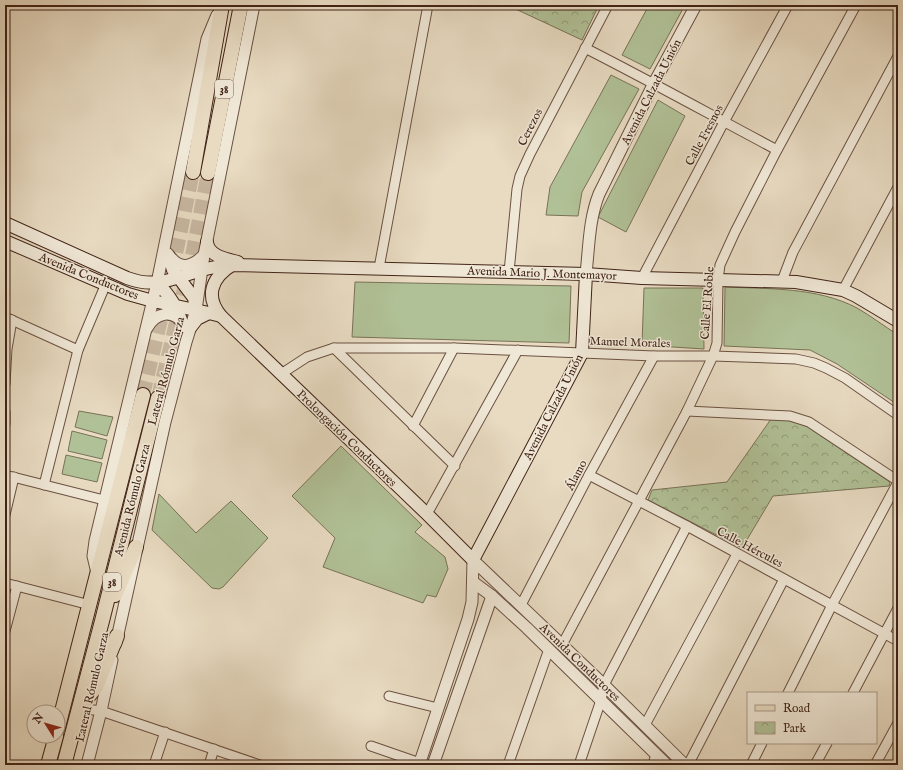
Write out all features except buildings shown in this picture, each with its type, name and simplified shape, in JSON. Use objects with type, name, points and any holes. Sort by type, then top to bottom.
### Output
[{"type":"main road","name":"38","points":[[193,172],[222,5]]},
{"type":"main road","name":"38","points":[[208,173],[241,5]]},
{"type":"main road","name":"Avenida Conductores","points":[[5,223],[126,278],[140,282],[157,283],[168,282],[179,278]]},
{"type":"main road","name":"Avenida Conductores","points":[[5,241],[105,286],[128,294],[153,301],[215,314]]},
{"type":"main road","points":[[207,242],[210,250],[218,256],[253,265]]},
{"type":"main road","points":[[167,253],[173,270],[194,298],[196,310]]},
{"type":"main road","points":[[157,283],[176,306],[187,327],[197,319],[215,314],[212,289],[219,275],[233,265]]},
{"type":"main road","name":"Avenida Mario J. Montemayor","points":[[179,278],[202,270],[233,265],[253,265],[586,274],[642,278],[782,281],[810,283],[843,290],[898,320]]},
{"type":"main road","name":"Avenida Calzada Unión","points":[[473,560],[582,352],[586,274]]},
{"type":"main road","name":"Prolongación Conductores","points":[[215,314],[281,374],[473,560]]},
{"type":"main road","name":"Avenida Rómulo Garza","points":[[64,704],[142,395]]},
{"type":"main road","name":"Avenida Rómulo Garza","points":[[64,765],[158,398]]},
{"type":"main road","points":[[102,621],[128,569],[136,547]]},
{"type":"main road","points":[[79,707],[88,699],[96,687],[117,636]]},
{"type":"main road","points":[[48,765],[54,744]]},
{"type":"street","points":[[97,573],[93,556],[104,500],[157,283],[167,253],[207,39],[222,5]]},
{"type":"street","name":"Lateral Rómulo Garza","points":[[87,765],[101,711],[136,547],[165,422],[186,342],[187,327],[196,310],[204,255],[254,5]]},
{"type":"street","points":[[378,268],[428,5]]},
{"type":"street","name":"Cerezos","points":[[509,272],[514,207],[520,176],[608,5]]},
{"type":"street","name":"Avenida Calzada Unión","points":[[586,274],[591,221],[603,184],[654,83],[696,5]]},
{"type":"street","name":"Calle Fresnos","points":[[642,278],[724,122],[788,5]]},
{"type":"street","name":"Calle El Roble","points":[[562,645],[687,410],[713,356],[717,343],[718,280],[720,265],[777,150],[856,5]]},
{"type":"street","points":[[585,48],[654,83],[777,150]]},
{"type":"street","points":[[782,281],[793,252],[898,56]]},
{"type":"street","points":[[843,290],[898,187]]},
{"type":"street","points":[[167,253],[179,264],[186,266],[197,262],[204,255]]},
{"type":"street","points":[[44,485],[78,350],[105,286]]},
{"type":"street","points":[[146,331],[154,318],[165,314],[177,317],[187,327]]},
{"type":"street","points":[[5,384],[8,318],[78,350]]},
{"type":"street","points":[[334,348],[455,466]]},
{"type":"street","name":"Manuel Morales","points":[[281,374],[307,357],[334,348],[454,348],[654,356],[713,356],[796,359],[814,363],[845,378],[898,415]]},
{"type":"street","points":[[413,426],[454,348]]},
{"type":"street","points":[[427,514],[518,350]]},
{"type":"street","name":"Álamo","points":[[521,605],[589,475],[654,356]]},
{"type":"street","points":[[687,410],[799,418],[815,426],[898,482],[832,605],[788,692]]},
{"type":"street","points":[[5,412],[5,424]]},
{"type":"street","points":[[5,475],[104,500]]},
{"type":"street","name":"Calle Hércules","points":[[589,475],[687,526],[898,641]]},
{"type":"street","points":[[5,515],[14,477]]},
{"type":"street","points":[[579,765],[601,700],[604,685],[687,526]]},
{"type":"street","points":[[645,725],[737,554]]},
{"type":"street","name":"Avenida Calzada Unión","points":[[420,764],[468,619],[472,602],[473,560]]},
{"type":"street","name":"Avenida Conductores","points":[[473,560],[686,765]]},
{"type":"street","points":[[686,765],[784,579]]},
{"type":"street","name":"Avenida Conductores","points":[[473,582],[492,596],[601,700],[654,760],[667,765]]},
{"type":"street","points":[[5,583],[90,605]]},
{"type":"street","points":[[5,631],[17,586]]},
{"type":"street","points":[[433,765],[492,596]]},
{"type":"street","points":[[854,692],[898,608]]},
{"type":"street","points":[[508,765],[549,649]]},
{"type":"street","points":[[389,696],[438,708]]},
{"type":"street","points":[[79,707],[101,711],[260,765]]},
{"type":"street","points":[[875,765],[898,722]]},
{"type":"street","points":[[154,765],[165,732]]},
{"type":"street","points":[[751,765],[762,744]]},
{"type":"street","points":[[815,765],[826,744]]},
{"type":"street","points":[[371,746],[420,764]]},
{"type":"street","points":[[208,765],[214,749]]},
{"type":"green space","points":[[507,5],[599,5],[582,40]]},
{"type":"green space","points":[[649,5],[685,5],[650,69],[622,55]]},
{"type":"green space","points":[[611,75],[639,89],[582,192],[578,216],[546,215],[550,187]]},
{"type":"green space","points":[[658,100],[685,116],[626,232],[598,217]]},
{"type":"green space","points":[[355,282],[571,286],[569,343],[352,337]]},
{"type":"green space","points":[[725,287],[792,290],[826,296],[857,308],[898,335],[898,405],[837,364],[810,350],[724,346]]},
{"type":"green space","points":[[644,288],[703,288],[704,349],[642,345]]},
{"type":"green space","points":[[79,411],[113,417],[107,436],[75,427]]},
{"type":"green space","points":[[771,419],[791,419],[806,426],[890,482],[889,486],[773,496],[742,548],[648,500],[652,490],[727,482]]},
{"type":"green space","points":[[72,431],[107,440],[102,459],[68,451]]},
{"type":"green space","points":[[341,446],[422,525],[415,532],[445,557],[448,569],[436,597],[427,595],[423,603],[323,567],[335,538],[292,496]]},
{"type":"green space","points":[[66,455],[102,463],[97,482],[62,474]]},
{"type":"green space","points":[[159,494],[196,533],[231,501],[268,538],[223,587],[219,589],[212,588],[152,530]]},
{"type":"tunnel","points":[[172,273],[193,172]]},
{"type":"tunnel","points":[[158,398],[192,256],[208,173]]},
{"type":"tunnel","points":[[143,395],[165,303]]}]
